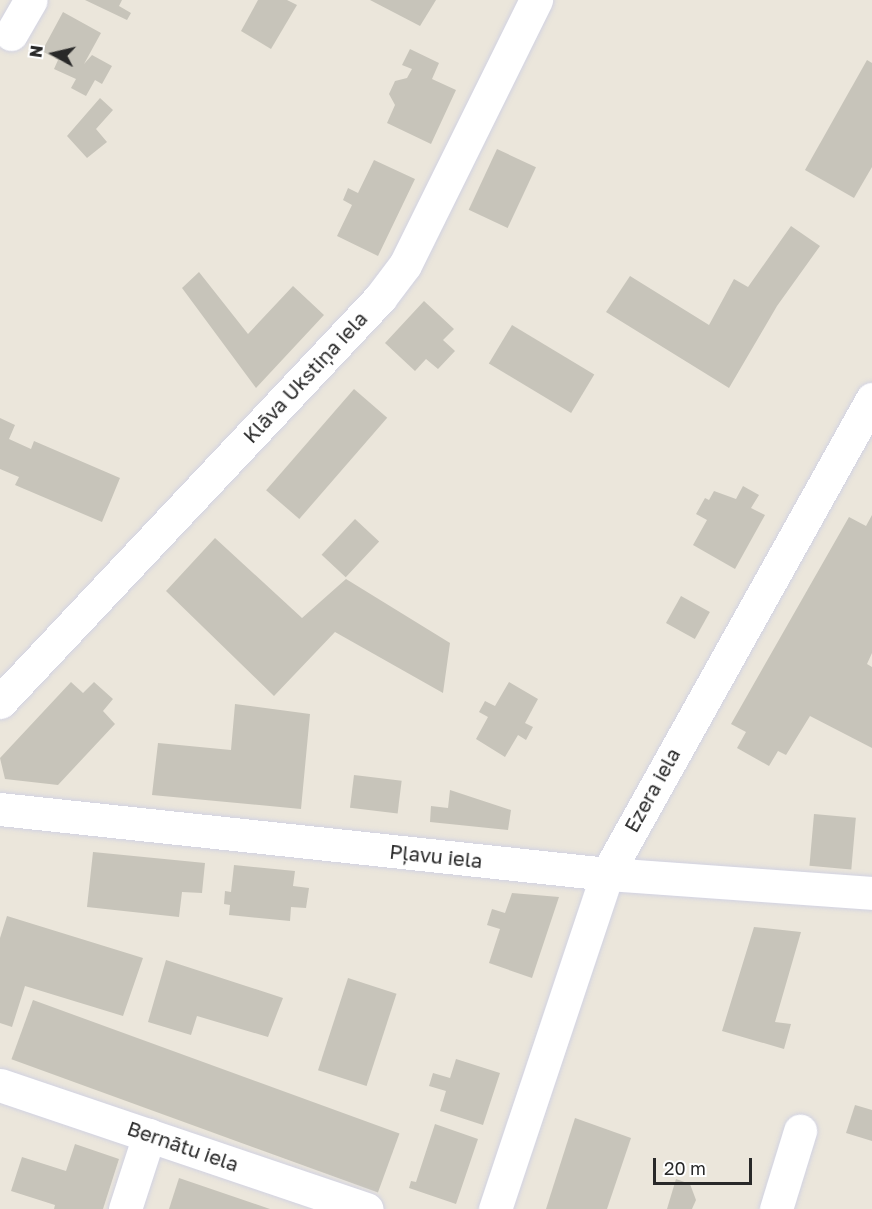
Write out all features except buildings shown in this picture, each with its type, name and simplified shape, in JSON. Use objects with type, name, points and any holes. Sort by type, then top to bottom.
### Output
[{"type":"street","points":[[12,34],[31,0]]},
{"type":"street","name":"Klāva Ukstiņa iela","points":[[0,702],[380,298],[405,265],[536,0]]},
{"type":"street","name":"Ezera iela","points":[[495,1209],[607,874],[872,399]]},
{"type":"street","name":"Pļavu iela","points":[[0,809],[607,874],[872,893]]},
{"type":"street","name":"Bernātu iela","points":[[0,1084],[367,1209]]},
{"type":"street","points":[[776,1209],[800,1131]]},
{"type":"street","points":[[125,1209],[149,1135]]}]
